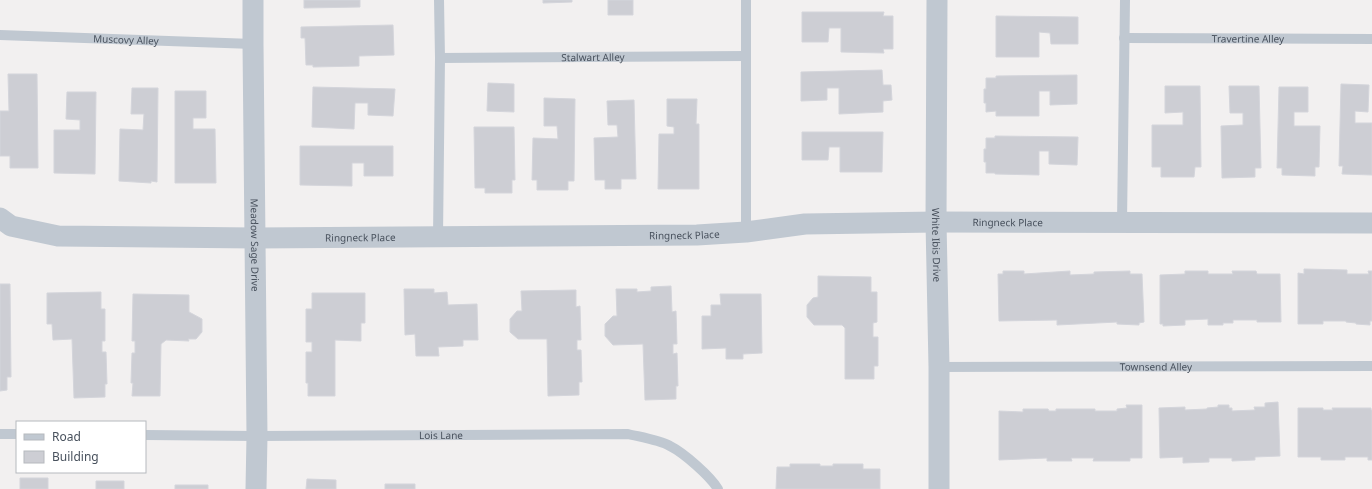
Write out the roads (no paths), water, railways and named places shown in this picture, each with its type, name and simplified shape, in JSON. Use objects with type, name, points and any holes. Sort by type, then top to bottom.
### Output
[{"type":"street","name":"Meadow Sage Drive","points":[[253,0],[258,436],[256,489]]},
{"type":"street","name":"White Ibis Drive","points":[[937,0],[936,222],[939,367],[939,489]]},
{"type":"street","name":"Ringneck Place","points":[[0,218],[11,226],[58,236],[255,238],[697,235],[746,232],[805,224],[936,222],[1372,223]]},
{"type":"lane","points":[[438,237],[440,58],[439,0]]},
{"type":"lane","points":[[746,0],[746,232]]},
{"type":"lane","points":[[1122,222],[1125,0]]},
{"type":"lane","name":"Muscovy Alley","points":[[0,35],[253,44]]},
{"type":"lane","name":"Travertine Alley","points":[[1124,38],[1372,39]]},
{"type":"lane","name":"Stalwart Alley","points":[[440,58],[746,56]]},
{"type":"lane","name":"Townsend Alley","points":[[939,367],[1372,366]]},
{"type":"lane","points":[[0,434],[16,434]]},
{"type":"lane","name":"Lois Lane","points":[[146,435],[258,436],[628,434],[670,446],[695,464],[714,482],[718,489]]}]
